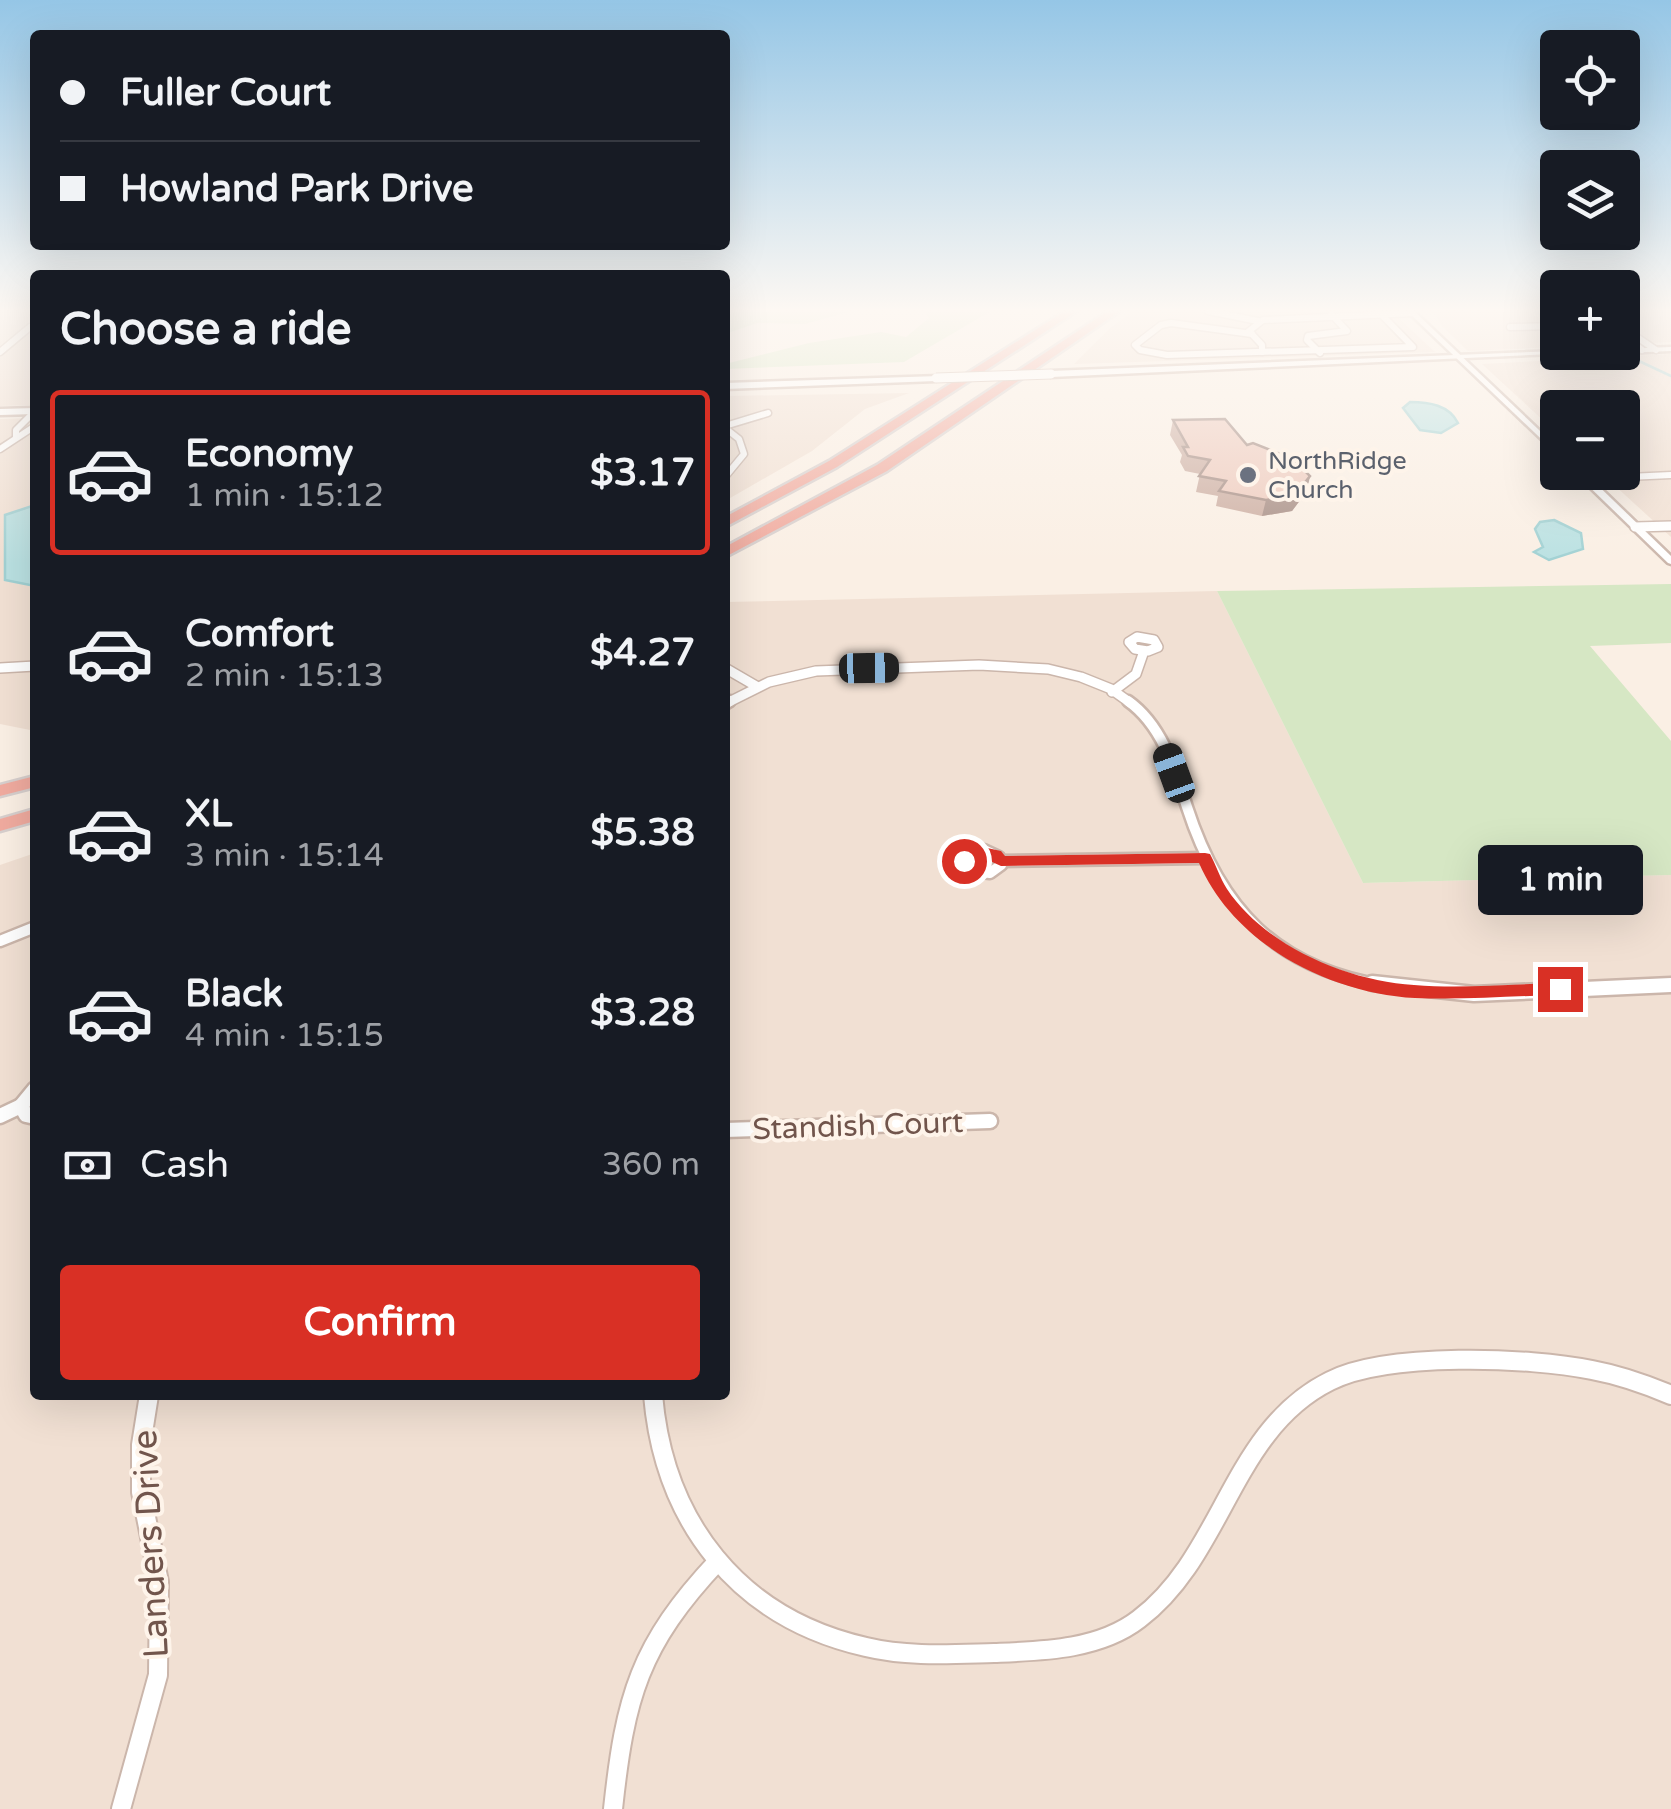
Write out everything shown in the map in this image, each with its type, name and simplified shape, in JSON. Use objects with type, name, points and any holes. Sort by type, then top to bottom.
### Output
[{"type":"highway","points":[[730,520],[833,464],[940,395]]},
{"type":"highway","points":[[730,550],[882,468],[990,395]]},
{"type":"highway","points":[[0,792],[30,783]]},
{"type":"highway","points":[[0,825],[30,816]]},
{"type":"main road","points":[[0,412],[30,411]]},
{"type":"street","points":[[1498,395],[1540,436]]},
{"type":"street","points":[[730,425],[768,413]]},
{"type":"street","points":[[16,437],[16,430],[30,416]]},
{"type":"street","points":[[0,449],[30,429]]},
{"type":"street","points":[[730,431],[739,439],[744,454],[730,472]]},
{"type":"street","points":[[1640,476],[1671,476]]},
{"type":"street","points":[[1596,490],[1671,561]]},
{"type":"street","points":[[1634,527],[1671,526]]},
{"type":"street","points":[[1112,692],[1136,674],[1144,651]]},
{"type":"street","points":[[730,701],[756,686],[828,670],[1003,665],[1060,672],[1112,692],[1139,711],[1158,734],[1219,890],[1258,932],[1307,961],[1367,983],[1450,993],[1671,985]]},
{"type":"street","points":[[0,668],[30,666]]},
{"type":"street","points":[[730,671],[756,686]]},
{"type":"street","points":[[730,693],[736,697]]},
{"type":"street","points":[[1001,861],[1205,858]]},
{"type":"street","points":[[0,942],[30,929]]},
{"type":"street","points":[[0,1116],[21,1106],[30,1095]]},
{"type":"street","points":[[21,1106],[30,1115]]},
{"type":"street","name":"Standish Court","points":[[730,1130],[990,1121]]},
{"type":"street","points":[[653,1400],[658,1447],[671,1489],[692,1529],[736,1582],[776,1611],[821,1634],[862,1646],[938,1655],[1047,1651],[1082,1645],[1134,1624],[1175,1589],[1198,1558],[1256,1444],[1288,1406],[1330,1380],[1388,1365],[1534,1360],[1597,1368],[1671,1395]]},
{"type":"street","name":"Landers Drive","points":[[120,1809],[158,1675],[159,1582],[141,1492],[141,1445],[148,1400]]},
{"type":"street","points":[[613,1809],[621,1732],[640,1661],[682,1597],[718,1561]]},
{"type":"shaded area","points":[[0,395],[30,395],[30,405],[0,406]]},
{"type":"shaded area","points":[[902,395],[865,409],[812,451],[730,498],[730,396]]},
{"type":"shaded area","points":[[1516,395],[1540,395],[1540,417]]},
{"type":"shaded area","points":[[1640,395],[1671,395],[1671,537],[1620,490],[1640,490]]},
{"type":"shaded area","points":[[30,418],[30,730],[0,724],[0,419]]},
{"type":"shaded area","points":[[1217,591],[1363,883],[1671,875],[1671,1809],[0,1809],[0,865],[30,855],[30,1400],[730,1400],[730,602]]},
{"type":"green space","points":[[1671,584],[1671,643],[1590,646],[1671,741],[1671,875],[1363,883],[1217,591]]},
{"type":"water","points":[[1410,402],[1438,406],[1458,423],[1441,433],[1420,430],[1403,408]]},
{"type":"water","points":[[30,507],[30,585],[5,580],[5,515]]},
{"type":"water","points":[[1554,520],[1581,533],[1583,549],[1549,560],[1534,552],[1543,547],[1535,529],[1540,522]]},
{"type":"building","name":"NorthRidge Church","points":[[1225,419],[1247,445],[1253,443],[1293,459],[1310,476],[1295,495],[1266,500],[1219,491],[1226,481],[1199,476],[1210,460],[1188,456],[1183,447],[1188,447],[1173,420]]},
{"type":"place","name":"NorthRidge Church","points":[[1248,475]]},
{"type":"route","points":[[964,861],[968,854],[978,850],[995,854],[1001,861],[1205,858],[1219,890],[1246,922],[1286,950],[1324,969],[1413,992],[1560,989]]}]
